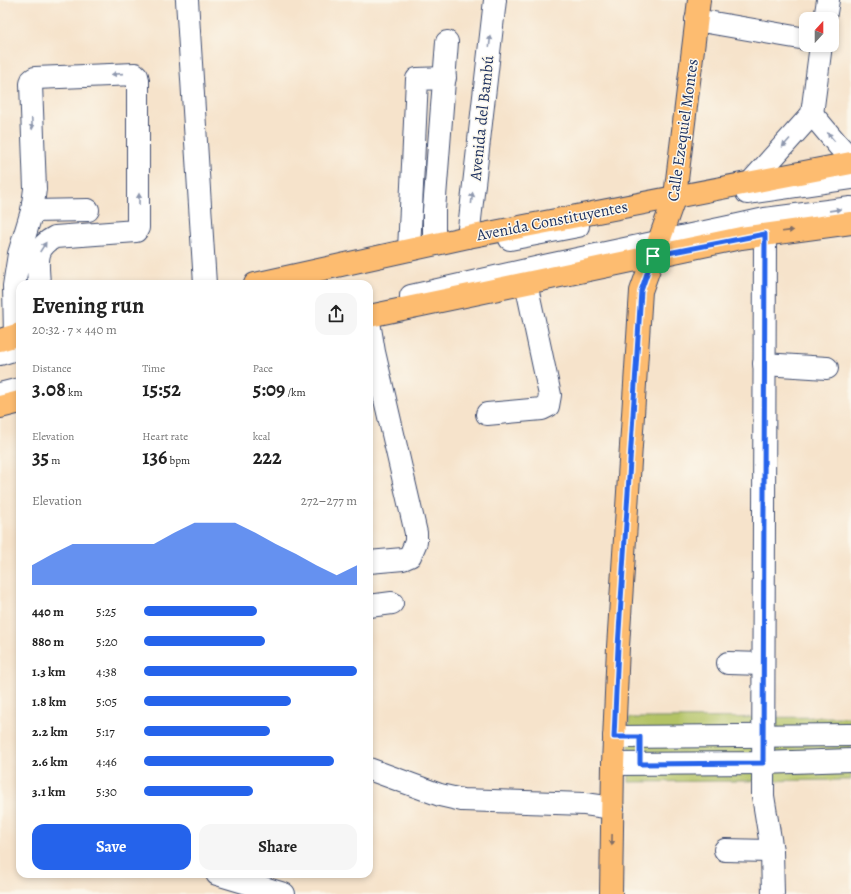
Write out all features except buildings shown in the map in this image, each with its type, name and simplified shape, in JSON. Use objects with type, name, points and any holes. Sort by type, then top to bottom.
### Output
[{"type":"main road","name":"Calle Ezequiel Montes","points":[[611,894],[613,764],[618,647],[641,291],[673,201],[698,10]]},
{"type":"main road","name":"Avenida Constituyentes","points":[[273,280],[468,236],[673,201],[750,183],[851,163]]},
{"type":"main road","points":[[373,315],[526,283],[656,249],[851,223]]},
{"type":"main road","points":[[0,407],[16,403]]},
{"type":"street","points":[[187,0],[205,280]]},
{"type":"street","name":"Avenida del Bambú","points":[[468,236],[494,0]]},
{"type":"street","points":[[826,12],[828,0]]},
{"type":"street","points":[[698,10],[799,37]]},
{"type":"street","points":[[434,244],[434,210],[447,42]]},
{"type":"street","points":[[750,183],[812,114],[819,52]]},
{"type":"street","points":[[0,354],[14,339],[14,286],[20,254],[32,211],[35,188],[32,80],[36,78],[135,74],[138,80],[138,228],[136,231],[55,237],[46,241],[40,248],[37,260],[39,280]]},
{"type":"street","points":[[409,250],[417,79],[445,78]]},
{"type":"street","points":[[812,114],[851,159]]},
{"type":"street","points":[[414,148],[440,148]]},
{"type":"street","points":[[319,280],[470,246],[542,234],[673,201],[851,178]]},
{"type":"street","points":[[373,305],[549,265],[656,249],[765,219],[851,208]]},
{"type":"street","points":[[32,211],[88,210]]},
{"type":"street","points":[[765,234],[763,796],[772,851],[773,894]]},
{"type":"street","points":[[487,414],[542,409],[548,406],[550,401],[526,283]]},
{"type":"street","points":[[373,346],[416,538],[416,542],[410,556],[403,559],[373,562]]},
{"type":"street","points":[[764,364],[828,368]]},
{"type":"street","points":[[0,394],[16,390]]},
{"type":"street","points":[[373,605],[392,603]]},
{"type":"street","points":[[728,663],[763,664]]},
{"type":"street","points":[[614,737],[851,735]]},
{"type":"street","points":[[640,737],[640,764]]},
{"type":"street","points":[[613,764],[763,763],[851,760]]},
{"type":"street","points":[[373,770],[440,795],[462,800],[585,804],[613,808]]},
{"type":"street","points":[[725,850],[772,851]]},
{"type":"street","points":[[230,878],[284,894]]},
{"type":"green space","points":[[851,717],[851,780],[629,782],[629,718]]},
{"type":"route","points":[[765,234],[763,763],[640,764],[640,737],[614,737],[618,647],[641,291],[653,256],[765,234]]}]
